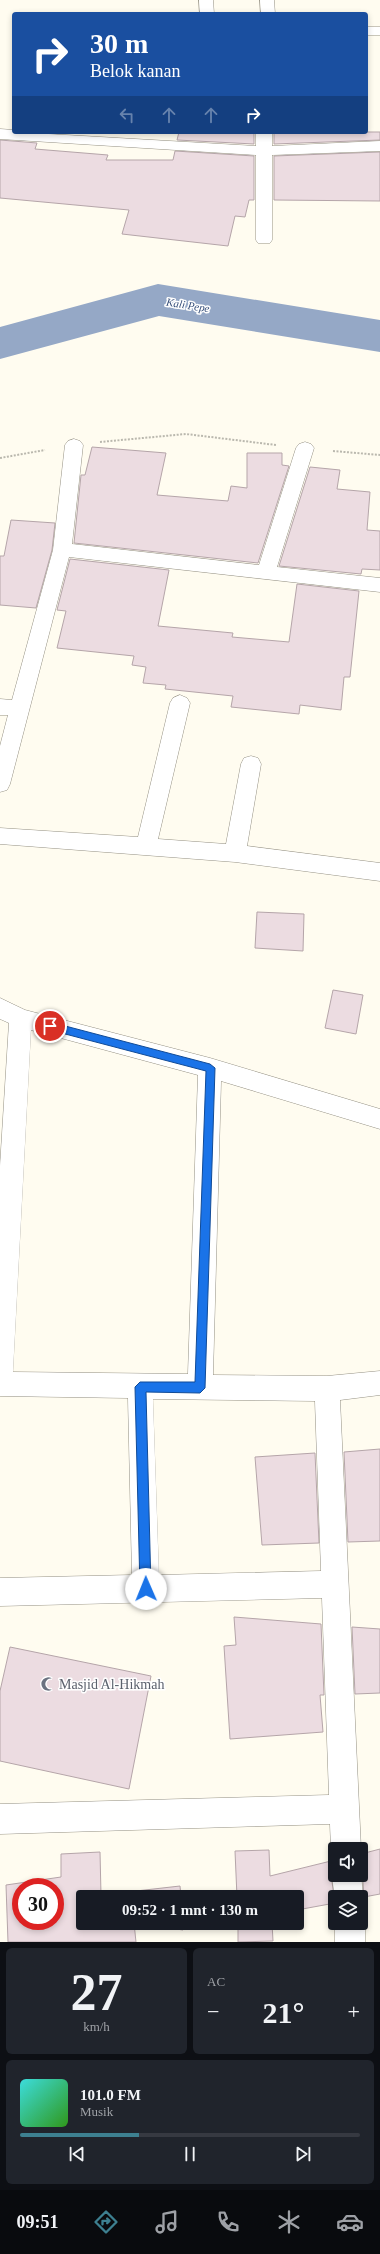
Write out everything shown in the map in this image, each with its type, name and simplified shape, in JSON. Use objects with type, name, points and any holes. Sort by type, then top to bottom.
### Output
[{"type":"street","points":[[206,0],[207,12]]},
{"type":"street","points":[[267,0],[268,12]]},
{"type":"street","points":[[368,31],[380,30]]},
{"type":"street","points":[[0,134],[264,151],[380,146]]},
{"type":"street","points":[[264,134],[264,240]]},
{"type":"street","points":[[0,784],[9,707],[62,550],[74,445]]},
{"type":"street","points":[[266,574],[305,448]]},
{"type":"street","points":[[62,550],[266,574],[380,585]]},
{"type":"street","points":[[146,847],[180,703]]},
{"type":"street","points":[[235,853],[251,764]]},
{"type":"street","points":[[0,836],[235,853],[380,872]]},
{"type":"street","points":[[0,1008],[20,1018],[210,1068],[380,1119]]},
{"type":"street","points":[[0,1379],[20,1018]]},
{"type":"street","points":[[200,1388],[210,1068]]},
{"type":"street","points":[[0,1384],[327,1389],[380,1383]]},
{"type":"street","points":[[140,1387],[146,1589]]},
{"type":"street","points":[[327,1389],[346,1842]]},
{"type":"street","points":[[0,1592],[335,1584]]},
{"type":"street","points":[[0,1819],[345,1809]]},
{"type":"street","points":[[350,1930],[350,1942]]},
{"type":"path","points":[[0,458],[74,445],[186,434],[380,455]]},
{"type":"building","points":[[368,132],[380,132],[380,140],[274,144],[274,134],[368,134]]},
{"type":"building","points":[[178,134],[254,134],[254,144],[177,140]]},
{"type":"building","points":[[0,140],[37,143],[35,149],[108,155],[106,160],[173,160],[175,151],[254,156],[254,200],[249,200],[245,217],[235,216],[228,246],[122,234],[129,210],[0,198]]},
{"type":"building","points":[[380,152],[380,201],[274,200],[274,156]]},
{"type":"building","points":[[92,447],[166,453],[157,495],[228,501],[231,486],[247,488],[247,453],[282,453],[282,465],[289,466],[258,563],[74,543],[81,475],[85,475]]},
{"type":"building","points":[[310,467],[340,470],[337,489],[370,492],[367,530],[380,531],[380,570],[362,569],[361,574],[279,566]]},
{"type":"building","points":[[11,520],[55,523],[52,550],[36,608],[0,605],[0,556],[4,556]]},
{"type":"building","points":[[70,559],[169,570],[158,626],[233,633],[232,637],[289,642],[297,584],[359,591],[350,677],[344,677],[341,710],[300,705],[299,714],[231,707],[233,696],[165,689],[166,685],[143,683],[146,667],[132,665],[134,656],[57,648],[66,611],[57,610]]},
{"type":"building","points":[[257,912],[304,914],[303,951],[255,948]]},
{"type":"building","points":[[333,990],[363,995],[356,1034],[325,1028]]},
{"type":"building","points":[[380,1449],[380,1541],[348,1542],[344,1452]]},
{"type":"building","points":[[315,1453],[319,1543],[262,1545],[255,1457]]},
{"type":"building","points":[[234,1617],[321,1624],[324,1695],[320,1695],[323,1732],[230,1739],[224,1646],[236,1645]]},
{"type":"building","points":[[352,1627],[380,1629],[380,1693],[355,1694]]},
{"type":"building","points":[[10,1647],[151,1676],[129,1789],[0,1761],[0,1691]]},
{"type":"building","points":[[380,1849],[380,1894],[368,1896],[368,1890],[364,1890],[363,1882],[368,1882],[368,1852]]},
{"type":"building","points":[[269,1850],[270,1876],[328,1862],[328,1882],[332,1882],[333,1890],[328,1890],[328,1904],[304,1909],[304,1890],[237,1890],[235,1851]]},
{"type":"building","points":[[100,1852],[101,1890],[76,1890],[76,1930],[135,1930],[136,1942],[8,1942],[6,1885],[12,1884],[12,1930],[64,1930],[64,1878],[54,1878],[61,1877],[61,1854]]},
{"type":"building","points":[[180,1886],[180,1890],[145,1890]]},
{"type":"building","points":[[238,1930],[272,1930],[273,1941],[238,1942]]},
{"type":"waterway","name":"Kali Pepe","points":[[0,343],[158,300],[380,336]]},
{"type":"place","name":"Masjid Al-Hikmah","points":[[48,1684]]},
{"type":"route","points":[[50,1026],[210,1068],[200,1388],[140,1387],[146,1589]]}]
